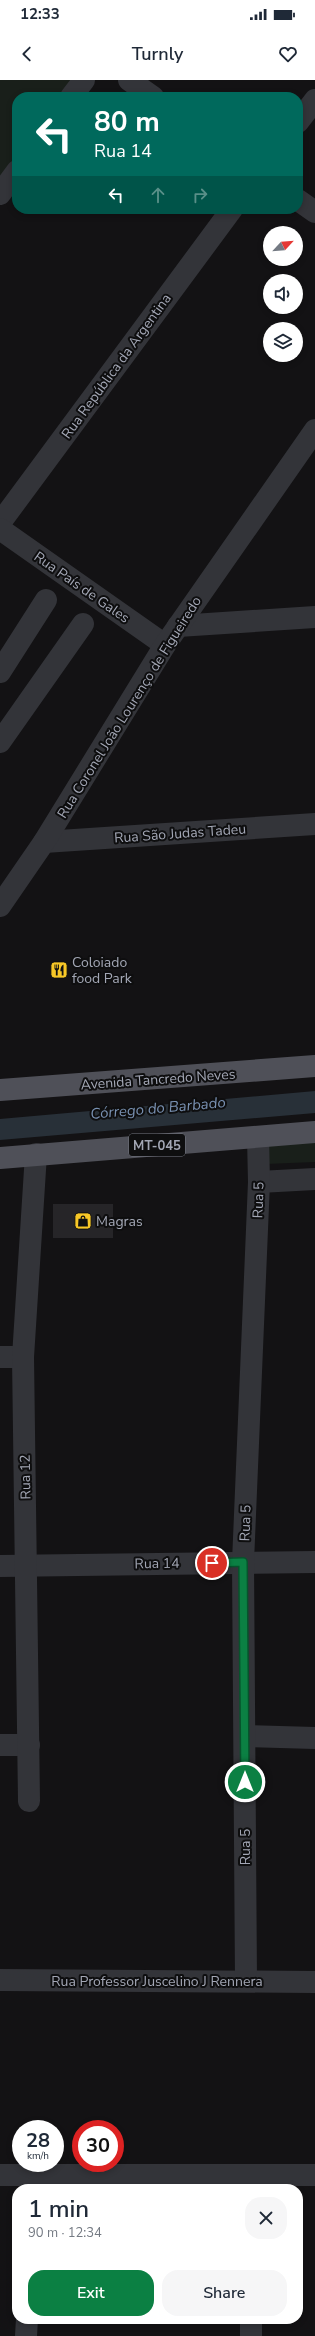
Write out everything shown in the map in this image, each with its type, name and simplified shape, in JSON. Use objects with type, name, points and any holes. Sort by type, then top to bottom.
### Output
[{"type":"main road","name":"Avenida Tancredo Neves","points":[[0,1090],[315,1066]]},
{"type":"main road","name":"MT-045","points":[[0,1158],[315,1132]]},
{"type":"street","points":[[75,92],[84,80]]},
{"type":"street","points":[[129,80],[146,92]]},
{"type":"street","points":[[303,116],[315,100]]},
{"type":"street","points":[[0,194],[12,178]]},
{"type":"street","points":[[303,204],[315,212]]},
{"type":"street","name":"Rua República da Argentina","points":[[0,523],[228,214]]},
{"type":"street","name":"Rua Coronel João Lourenço de Figueiredo","points":[[0,906],[44,842],[165,645],[315,430]]},
{"type":"street","name":"Rua País de Gales","points":[[0,529],[165,645]]},
{"type":"street","points":[[0,672],[46,600]]},
{"type":"street","points":[[178,626],[315,617]]},
{"type":"street","points":[[0,742],[83,624]]},
{"type":"street","name":"Rua São Judas Tadeu","points":[[44,842],[315,824]]},
{"type":"street","name":"Rua 5","points":[[246,1981],[243,1562],[259,1182],[258,1137]]},
{"type":"street","name":"Rua 12","points":[[29,1801],[23,1357],[36,1154]]},
{"type":"street","points":[[259,1182],[315,1179]]},
{"type":"street","points":[[0,1357],[23,1357]]},
{"type":"street","name":"Rua 14","points":[[0,1566],[315,1562]]},
{"type":"street","points":[[245,1736],[315,1738]]},
{"type":"street","points":[[0,1745],[29,1745]]},
{"type":"street","name":"Rua Professor Juscelino J Rennera","points":[[0,1980],[315,1982]]},
{"type":"street","points":[[0,2175],[27,2182],[251,2182],[315,2175]]},
{"type":"street","points":[[26,2336],[27,2324]]},
{"type":"street","points":[[251,2324],[251,2336]]},
{"type":"shaded area","points":[[0,80],[81,80],[73,92],[12,92],[12,174],[0,190]]},
{"type":"shaded area","points":[[315,1138],[315,1162],[266,1164],[267,1144]]},
{"type":"water","name":"Córrego do Barbado","points":[[315,1091],[315,1113],[0,1140],[0,1119]]},
{"type":"building","name":"Magras","points":[[53,1204],[113,1204],[113,1238],[53,1238]]},
{"type":"place","name":"Coloiado food Park","points":[[59,970]]},
{"type":"place","name":"Magras","points":[[83,1221]]},
{"type":"route","points":[[212,1563],[243,1562],[245,1782]]}]
